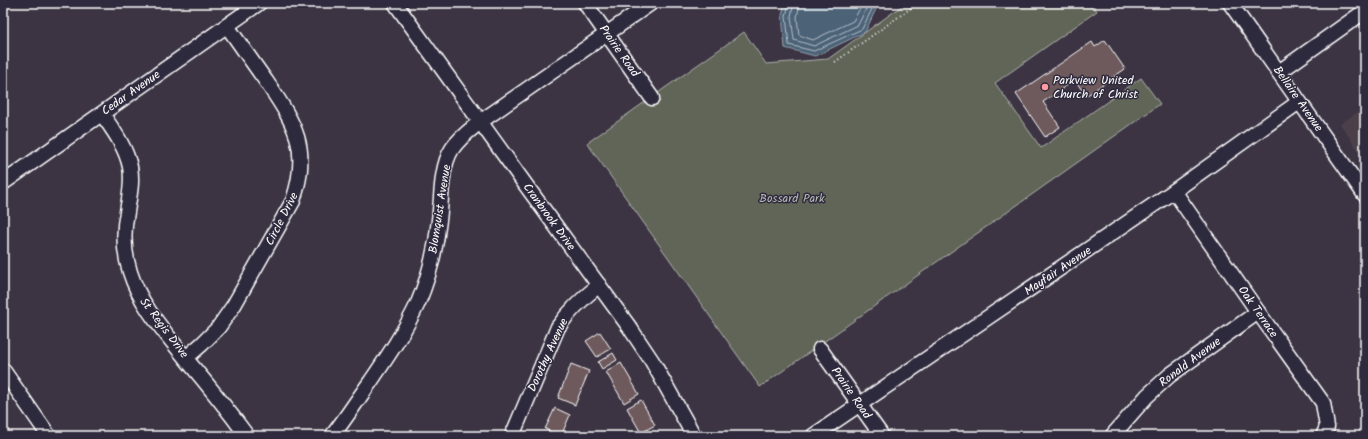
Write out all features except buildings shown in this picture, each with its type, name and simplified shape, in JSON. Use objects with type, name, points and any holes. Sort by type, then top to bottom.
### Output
[{"type":"street","name":"Cedar Avenue","points":[[3,183],[259,3]]},
{"type":"street","name":"Cranbrook Drive","points":[[395,3],[630,328],[652,361],[694,436]]},
{"type":"street","name":"Prairie Road","points":[[585,3],[652,98]]},
{"type":"street","points":[[607,34],[651,3]]},
{"type":"street","name":"Bellaire Avenue","points":[[1230,3],[1365,195]]},
{"type":"street","points":[[1278,72],[1365,11]]},
{"type":"street","name":"Circle Drive","points":[[186,358],[218,328],[234,305],[290,208],[298,187],[301,171],[298,138],[285,108],[227,26]]},
{"type":"street","name":"Blomquist Avenue","points":[[332,436],[394,347],[418,302],[434,252],[446,163],[451,150],[457,141],[480,122],[607,34]]},
{"type":"street","name":"Mayfair Avenue","points":[[813,436],[1174,191],[1299,102]]},
{"type":"street","name":"St Regis Drive","points":[[102,114],[119,139],[126,152],[130,166],[131,192],[126,213],[125,231],[129,270],[135,287],[143,304],[154,319],[226,407],[247,436]]},
{"type":"street","name":"Oak Terrace","points":[[1174,191],[1323,403],[1327,427],[1323,436]]},
{"type":"street","name":"Dorothy Avenue","points":[[512,436],[558,327],[579,301],[599,285]]},
{"type":"street","name":"Ronald Avenue","points":[[1112,436],[1147,396],[1170,374],[1258,312]]},
{"type":"street","name":"Prairie Road","points":[[820,349],[882,436]]},
{"type":"street","points":[[3,370],[49,436]]},
{"type":"path","points":[[835,62],[918,3]]},
{"type":"shaded area","points":[[1365,107],[1365,160],[1340,124]]},
{"type":"green space","name":"Bossard Park","points":[[906,3],[1092,3],[1097,11],[995,83],[1041,148],[1141,78],[1160,104],[760,387],[587,143],[744,32],[766,64],[828,59]]},
{"type":"water","points":[[785,3],[879,3],[865,32],[815,56],[785,48],[782,15]]},
{"type":"place","name":"Parkview United Church of Christ","points":[[1045,87]]}]
